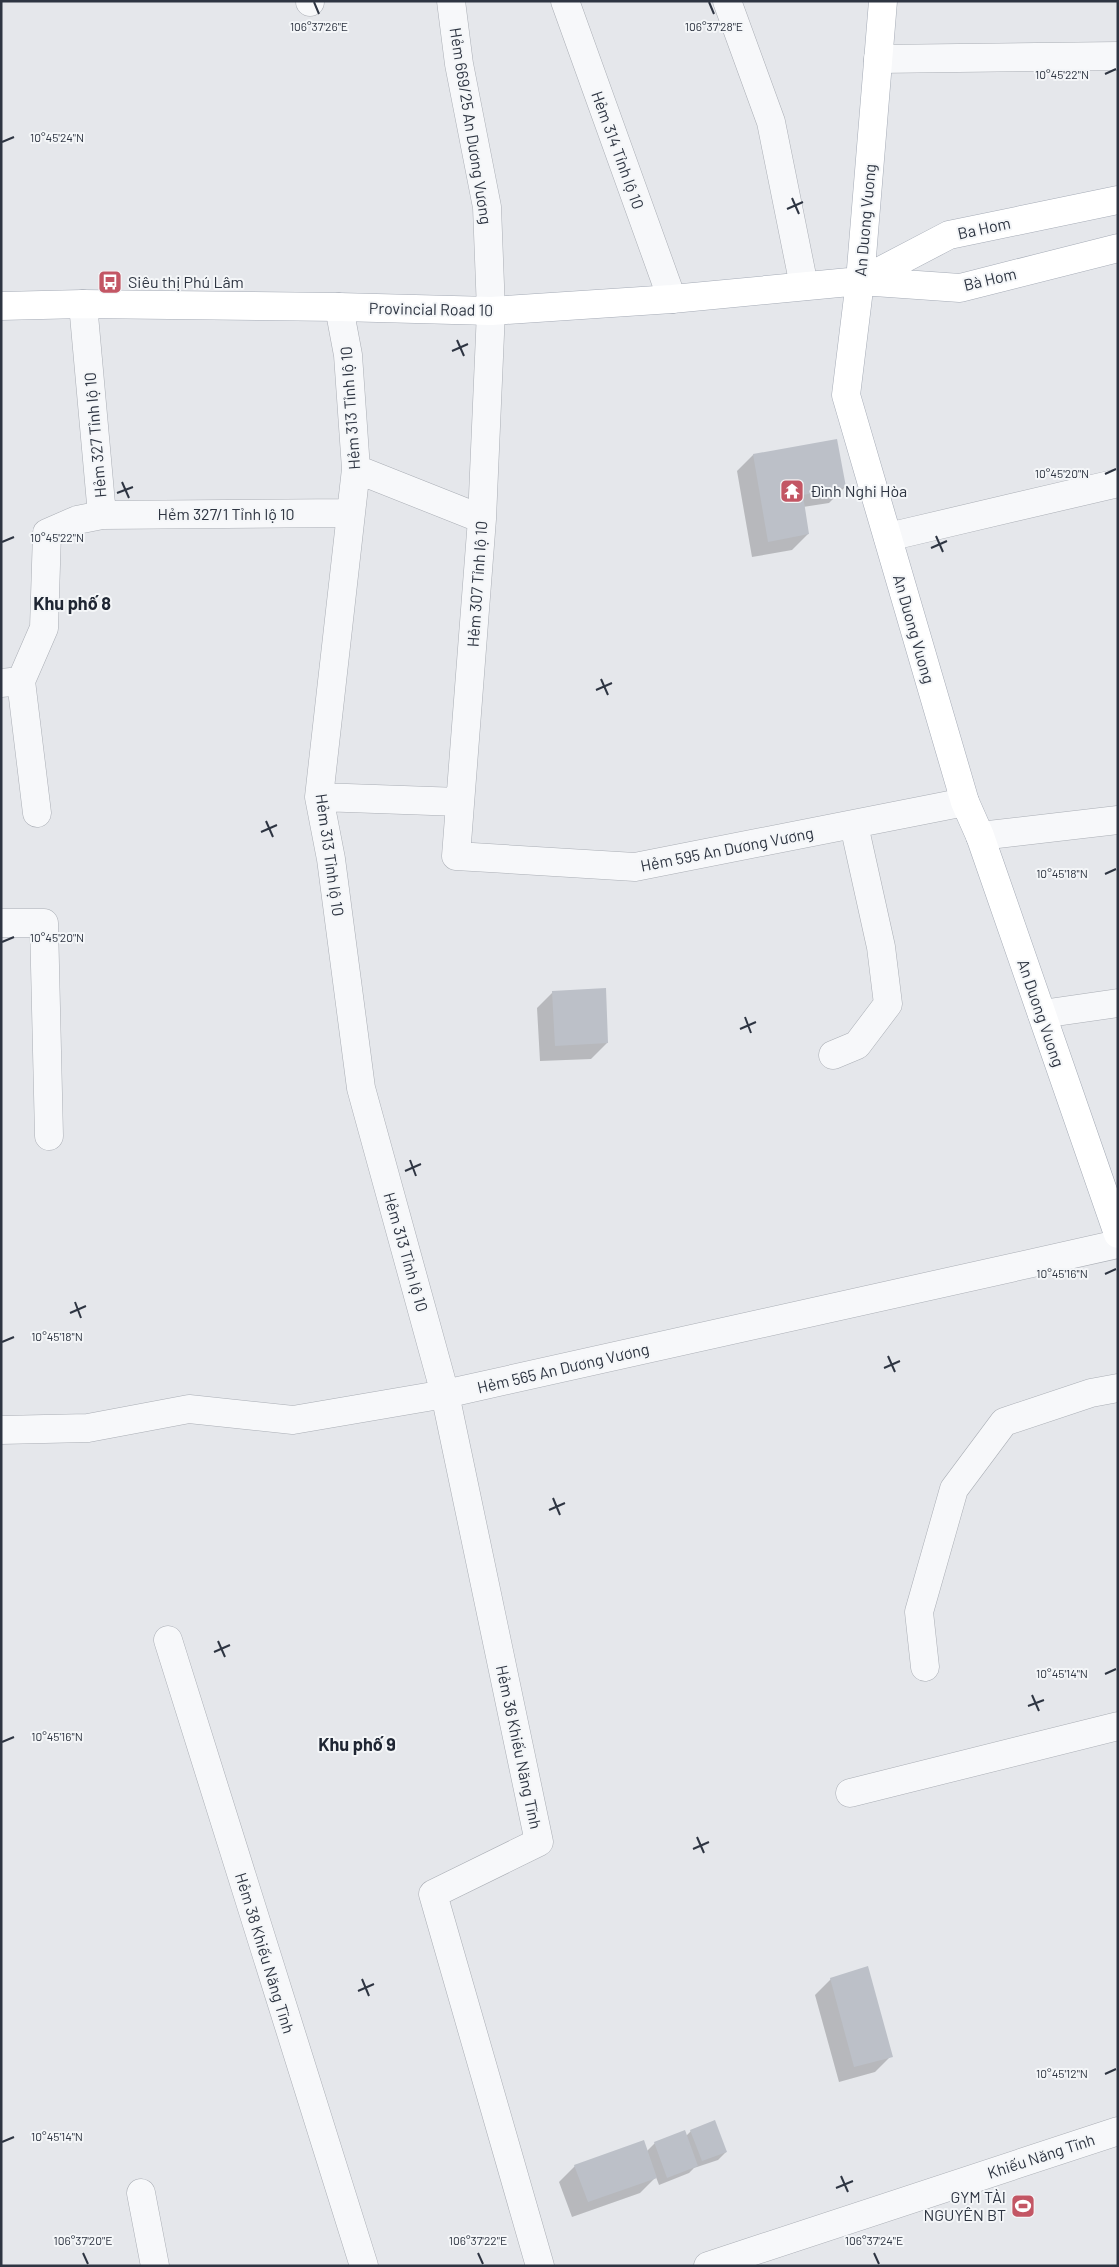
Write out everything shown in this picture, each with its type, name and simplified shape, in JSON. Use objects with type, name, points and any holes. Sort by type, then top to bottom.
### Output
[{"type":"main road","name":"An Duong Vuong","points":[[883,1],[860,281],[846,395],[965,802],[980,836],[1109,1213],[1118,1234]]},
{"type":"main road","name":"Ba Hom","points":[[860,281],[949,235],[1118,200]]},
{"type":"main road","name":"Bà Hom","points":[[860,281],[960,288],[1118,248]]},
{"type":"main road","name":"Provincial Road 10","points":[[1,306],[83,304],[339,306],[490,311],[672,298],[860,281]]},
{"type":"street","name":"Hẻm 669/25 An Dương Vương","points":[[451,1],[459,64],[488,207],[490,311]]},
{"type":"street","name":"Hẻm 314 Tỉnh lộ 10","points":[[564,1],[672,298]]},
{"type":"street","points":[[727,1],[771,122],[804,286]]},
{"type":"street","points":[[878,59],[1118,56]]},
{"type":"street","name":"Hẻm 327 Tỉnh lộ 10","points":[[11,682],[44,628],[47,533],[77,520],[102,515],[83,304]]},
{"type":"street","name":"Hẻm 313 Tỉnh lộ 10","points":[[339,306],[348,354],[356,468],[319,797],[331,858],[361,1088],[445,1394]]},
{"type":"street","name":"Hẻm 307 Tỉnh lộ 10","points":[[456,856],[482,519],[490,311]]},
{"type":"street","points":[[356,468],[482,519]]},
{"type":"street","points":[[888,537],[1118,483]]},
{"type":"street","name":"Hẻm 327/1 Tỉnh lộ 10","points":[[102,515],[350,514]]},
{"type":"street","points":[[11,682],[37,813]]},
{"type":"street","points":[[319,797],[460,802]]},
{"type":"street","name":"Hẻm 595 An Dương Vương","points":[[456,856],[635,867],[965,802]]},
{"type":"street","points":[[980,836],[1118,820]]},
{"type":"street","points":[[833,1055],[857,1044],[888,1004],[881,948],[854,825]]},
{"type":"street","points":[[1,923],[44,923],[49,1136]]},
{"type":"street","points":[[1042,1014],[1118,1003]]},
{"type":"street","name":"Hẻm 565 An Dương Vương","points":[[1,1430],[88,1428],[189,1409],[293,1420],[445,1394],[1118,1244]]},
{"type":"street","points":[[925,1666],[919,1612],[954,1489],[1004,1422],[1091,1393],[1118,1388]]},
{"type":"street","name":"Hẻm 36 Khiếu Năng Tĩnh","points":[[445,1394],[539,1842],[433,1894],[540,2266]]},
{"type":"street","name":"Hẻm 38 Khiếu Năng Tĩnh","points":[[168,1640],[364,2266]]},
{"type":"street","points":[[850,1793],[1118,1726]]},
{"type":"street","name":"Khiếu Năng Tĩnh","points":[[708,2266],[1118,2131]]},
{"type":"street","points":[[141,2193],[155,2266]]},
{"type":"building","name":"Đình Nghi Hòa","points":[[837,439],[846,487],[803,495],[809,534],[768,542],[753,454]]},
{"type":"building","points":[[606,988],[608,1043],[555,1046],[552,991]]},
{"type":"building","points":[[868,1966],[893,2057],[854,2067],[830,1978]]},
{"type":"building","points":[[715,2120],[727,2152],[702,2161],[690,2130]]},
{"type":"building","points":[[685,2130],[698,2166],[667,2178],[654,2142]]},
{"type":"building","points":[[644,2140],[657,2178],[588,2202],[574,2165]]},
{"type":"place","name":"Siêu thị Phú Lâm","points":[[110,282]]},
{"type":"place","name":"Đình Nghi Hòa","points":[[792,491]]},
{"type":"place","name":"GYM TÀI NGUYÊN BT","points":[[1023,2206]]},
{"type":"district","name":"Khu phố 8","points":[[72,604]]},
{"type":"district","name":"Khu phố 9","points":[[357,1745]]}]
